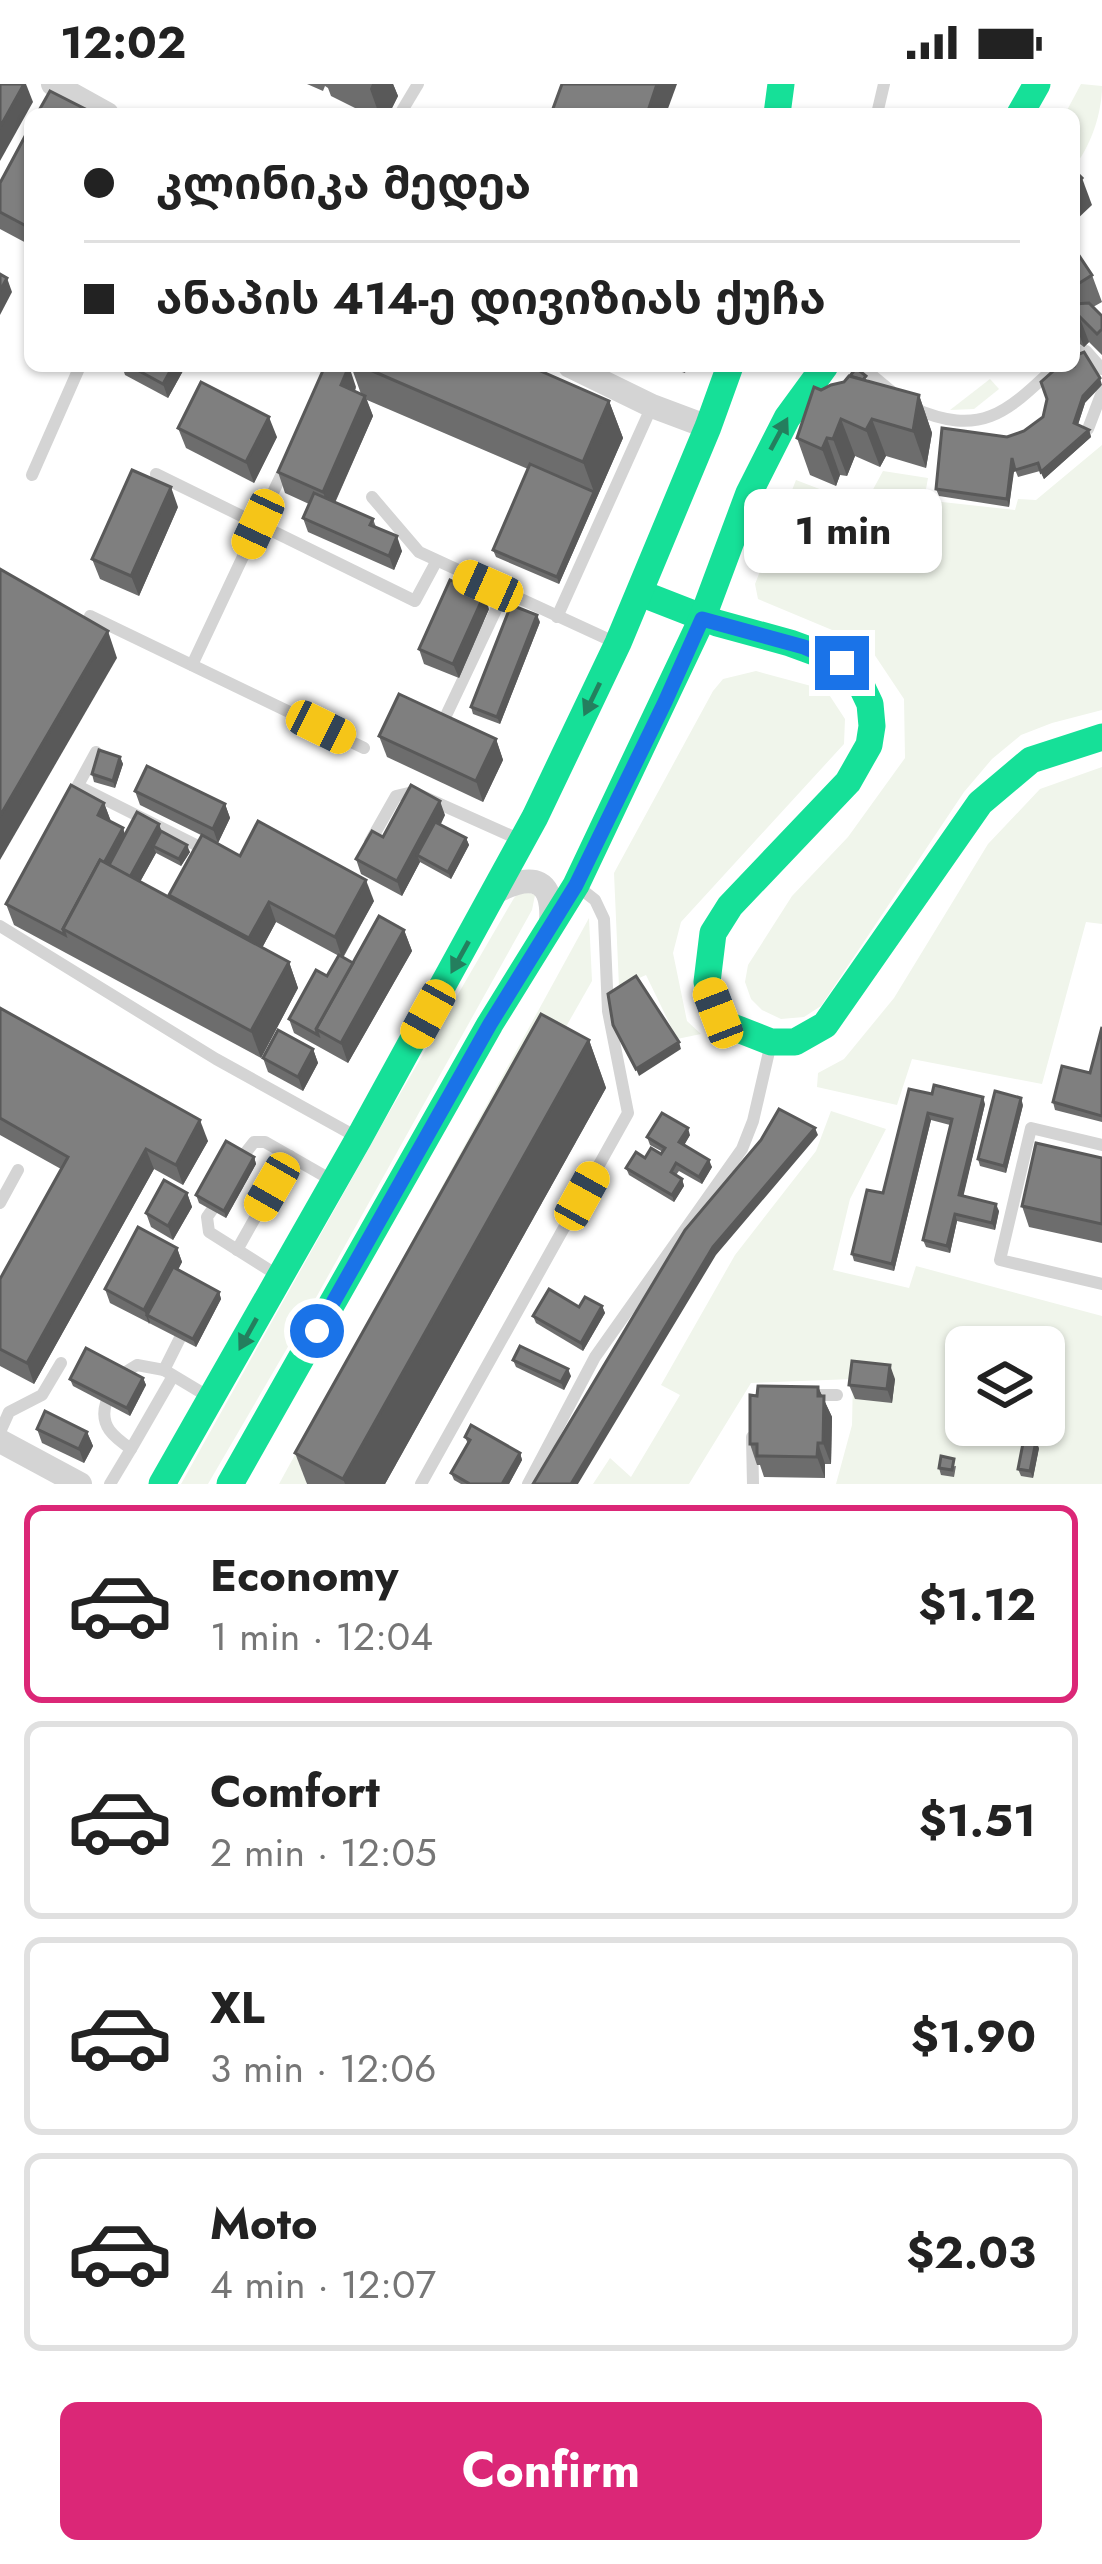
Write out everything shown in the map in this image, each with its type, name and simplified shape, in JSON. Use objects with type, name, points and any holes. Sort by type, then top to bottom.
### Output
[{"type":"main road","points":[[163,1484],[523,841],[618,644],[728,372]]},
{"type":"main road","points":[[230,1484],[479,1044],[576,885],[702,619],[749,493],[787,418],[821,372]]},
{"type":"main road","points":[[640,593],[702,619],[804,647],[842,663],[865,688],[874,723],[864,760],[730,906],[713,933],[707,982],[718,1013],[730,1026],[771,1042],[795,1042],[825,1025],[980,803],[1031,760],[1102,737]]},
{"type":"street","points":[[52,90],[92,108]]},
{"type":"street","points":[[582,372],[708,427]]},
{"type":"street","points":[[497,891],[524,880],[544,886],[553,904],[551,926]]},
{"type":"street","points":[[0,1441],[80,1484]]},
{"type":"lane","points":[[1080,351],[1102,370]]},
{"type":"lane","points":[[32,475],[77,372]]},
{"type":"lane","points":[[868,372],[914,409],[968,422],[1000,414],[1049,372]]},
{"type":"lane","points":[[1088,428],[1102,392]]},
{"type":"lane","points":[[557,616],[652,406]]},
{"type":"lane","points":[[192,664],[296,445]]},
{"type":"lane","points":[[156,474],[415,601],[436,562]]},
{"type":"lane","points":[[372,497],[419,552],[618,644]]},
{"type":"lane","points":[[442,724],[503,593]]},
{"type":"lane","points":[[91,616],[364,748]]},
{"type":"lane","points":[[67,806],[96,752]]},
{"type":"lane","points":[[78,786],[232,863]]},
{"type":"lane","points":[[364,854],[389,805],[413,792],[523,841]]},
{"type":"lane","points":[[421,1484],[628,1113],[608,1011],[604,920],[595,900],[576,885]]},
{"type":"lane","points":[[11,905],[0,926],[216,1059],[359,1138]]},
{"type":"lane","points":[[528,1484],[595,1357],[742,1149],[771,1042]]},
{"type":"lane","points":[[1102,1145],[1031,1128],[1000,1260],[1102,1284]]},
{"type":"lane","points":[[243,1156],[249,1145],[260,1141],[334,1182]]},
{"type":"lane","points":[[237,1250],[290,1156]]},
{"type":"lane","points":[[0,1203],[18,1170]]},
{"type":"lane","points":[[212,1210],[207,1217],[209,1232],[280,1276]]},
{"type":"lane","points":[[110,1484],[169,1373],[180,1338]]},
{"type":"lane","points":[[0,1432],[9,1412],[43,1395],[61,1363]]},
{"type":"lane","points":[[124,1373],[137,1365],[169,1373],[212,1399]]},
{"type":"lane","points":[[792,1395],[837,1395]]},
{"type":"lane","points":[[106,1403],[103,1415],[108,1431],[131,1449]]},
{"type":"lane","points":[[753,1413],[753,1484]]},
{"type":"shaded area","points":[[1081,84],[1102,86],[1098,118],[1080,159],[1080,108],[1068,108]]},
{"type":"shaded area","points":[[990,379],[999,389],[974,409],[950,410]]},
{"type":"shaded area","points":[[1102,445],[1102,710],[1021,735],[992,759],[964,792],[821,1006],[804,1017],[781,1019],[762,1010],[751,999],[745,982],[748,965],[792,896],[848,837],[905,758],[904,699],[868,645],[758,599],[755,584],[796,480],[864,506],[883,471],[928,478],[924,500],[1015,510],[1018,499],[1036,500]]},
{"type":"shaded area","points":[[756,671],[826,690],[845,719],[844,744],[681,922],[673,953],[687,1021],[701,1034],[677,1039],[646,975],[619,987],[614,873],[713,691],[723,679]]},
{"type":"shaded area","points":[[1102,767],[1102,924],[1086,922],[1042,1084],[912,1059],[897,1105],[817,1087],[818,1073],[844,1059],[894,998],[988,844],[1040,789]]},
{"type":"shaded area","points":[[521,890],[535,895],[532,910],[303,1321],[208,1484],[181,1484],[383,1123]]},
{"type":"shaded area","points":[[589,918],[592,981],[306,1484],[279,1484]]},
{"type":"shaded area","points":[[831,1111],[886,1129],[850,1199],[833,1270],[909,1288],[916,1266],[1102,1316],[1102,1484],[836,1484],[852,1425],[853,1379],[751,1383],[689,1484],[593,1484],[610,1458],[631,1477],[680,1395],[661,1385],[735,1255],[816,1151]]},
{"type":"building","points":[[0,84],[24,84],[0,127]]},
{"type":"building","points":[[562,84],[657,84],[649,108],[553,108]]},
{"type":"building","points":[[50,91],[83,108],[40,108]]},
{"type":"building","points":[[24,138],[24,225],[0,212],[0,183]]},
{"type":"building","points":[[1080,257],[1092,275],[1080,283]]},
{"type":"building","points":[[1089,303],[1102,316],[1097,334],[1080,317],[1080,304]]},
{"type":"building","points":[[1084,352],[1100,378],[1083,396],[1074,423],[1089,430],[1041,472],[1038,463],[1015,470],[1012,458],[1007,499],[936,489],[942,428],[1007,437],[1024,431],[1043,417],[1047,399],[1041,382],[1052,372],[1080,372],[1080,354]]},
{"type":"building","points":[[141,372],[170,372],[163,384]]},
{"type":"building","points":[[322,372],[346,372],[341,385],[365,396],[323,492],[278,472]]},
{"type":"building","points":[[375,372],[543,372],[609,401],[583,462]]},
{"type":"building","points":[[849,376],[919,395],[913,431],[872,419],[866,430],[841,419],[833,439],[827,438],[822,449],[797,438],[814,387],[821,390]]},
{"type":"building","points":[[201,382],[269,417],[246,462],[178,428]]},
{"type":"building","points":[[530,464],[594,492],[557,577],[493,550]]},
{"type":"building","points":[[132,470],[171,487],[131,576],[92,559]]},
{"type":"building","points":[[314,493],[373,519],[370,525],[397,536],[389,556],[303,518]]},
{"type":"building","points":[[0,569],[108,631],[0,816]]},
{"type":"building","points":[[450,580],[484,595],[453,664],[419,649]]},
{"type":"building","points":[[511,605],[537,615],[497,717],[471,707]]},
{"type":"building","points":[[399,694],[496,739],[476,781],[379,736]]},
{"type":"building","points":[[99,750],[120,757],[113,781],[92,774]]},
{"type":"building","points":[[147,766],[225,804],[213,829],[135,791]]},
{"type":"building","points":[[71,785],[104,803],[98,815],[123,828],[104,863],[100,860],[63,929],[65,935],[6,904]]},
{"type":"building","points":[[411,785],[440,801],[397,881],[356,859],[372,831],[383,837]]},
{"type":"building","points":[[137,812],[159,824],[130,877],[109,865]]},
{"type":"building","points":[[258,821],[366,880],[335,937],[269,902],[249,938],[169,895],[202,835],[240,856]]},
{"type":"building","points":[[435,822],[466,838],[448,872],[417,855]]},
{"type":"building","points":[[161,831],[187,845],[179,859],[153,846]]},
{"type":"building","points":[[100,860],[289,962],[251,1031],[63,929]]},
{"type":"building","points":[[379,916],[404,930],[341,1043],[316,1029]]},
{"type":"building","points":[[339,955],[353,963],[316,1029],[318,1035],[289,1019],[316,970],[327,976]]},
{"type":"building","points":[[636,976],[679,1042],[636,1069],[613,1025],[608,994]]},
{"type":"building","points":[[0,1008],[200,1120],[176,1165],[146,1149],[27,1363],[0,1349],[0,1279],[68,1157],[0,1118]]},
{"type":"building","points":[[541,1014],[589,1040],[343,1479],[295,1453]]},
{"type":"building","points":[[1102,1027],[1102,1116],[1053,1102],[1062,1066],[1090,1073]]},
{"type":"building","points":[[278,1030],[313,1049],[298,1077],[263,1058]]},
{"type":"building","points":[[934,1085],[983,1097],[959,1195],[996,1204],[992,1223],[955,1214],[947,1246],[923,1240],[952,1119],[928,1113],[892,1264],[852,1254],[867,1190],[883,1193],[909,1089],[932,1094]]},
{"type":"building","points":[[995,1091],[1021,1098],[1004,1166],[978,1159]]},
{"type":"building","points":[[779,1109],[815,1128],[713,1247],[571,1484],[533,1484],[685,1230],[761,1140]]},
{"type":"building","points":[[662,1113],[688,1128],[679,1142],[709,1160],[699,1177],[676,1163],[671,1172],[682,1179],[672,1195],[626,1168],[636,1152],[645,1158],[651,1148],[661,1154],[665,1148],[647,1137]]},
{"type":"building","points":[[226,1141],[254,1157],[224,1211],[196,1195]]},
{"type":"building","points":[[1036,1143],[1102,1158],[1102,1224],[1022,1206]]},
{"type":"building","points":[[164,1180],[187,1193],[168,1226],[146,1213]]},
{"type":"building","points":[[138,1227],[177,1248],[144,1310],[105,1289]]},
{"type":"building","points":[[173,1267],[219,1292],[193,1339],[147,1315]]},
{"type":"building","points":[[549,1289],[579,1307],[585,1297],[602,1306],[581,1343],[533,1316]]},
{"type":"building","points":[[520,1346],[568,1369],[561,1382],[513,1360]]},
{"type":"building","points":[[86,1348],[143,1378],[127,1408],[70,1379]]},
{"type":"building","points":[[852,1361],[890,1365],[887,1389],[849,1385]]},
{"type":"building","points":[[758,1386],[818,1387],[818,1396],[824,1396],[823,1443],[818,1443],[817,1457],[757,1456],[757,1444],[750,1444],[750,1395],[757,1396]]},
{"type":"building","points":[[45,1411],[87,1432],[79,1449],[37,1429]]},
{"type":"building","points":[[471,1425],[520,1453],[502,1484],[470,1484],[451,1473],[470,1440],[465,1437]]},
{"type":"building","points":[[1022,1446],[1035,1446],[1030,1471],[1018,1469]]},
{"type":"building","points":[[941,1456],[954,1459],[952,1470],[939,1468]]},
{"type":"traffic: fast","points":[[778,108],[781,84]]},
{"type":"traffic: fast","points":[[1023,108],[1037,84]]},
{"type":"traffic: fast","points":[[162,1484],[535,817],[618,643],[728,372]]},
{"type":"traffic: fast","points":[[230,1484],[490,1024],[576,885],[702,619],[749,493],[787,418],[821,372]]},
{"type":"traffic: fast","points":[[640,593],[831,658],[861,685],[870,704],[869,745],[848,782],[730,906],[713,933],[707,982],[718,1013],[730,1026],[771,1042],[795,1042],[825,1025],[980,803],[1031,760],[1102,737]]},
{"type":"route","points":[[317,1331],[490,1024],[576,885],[702,619],[804,647],[842,663]]}]
